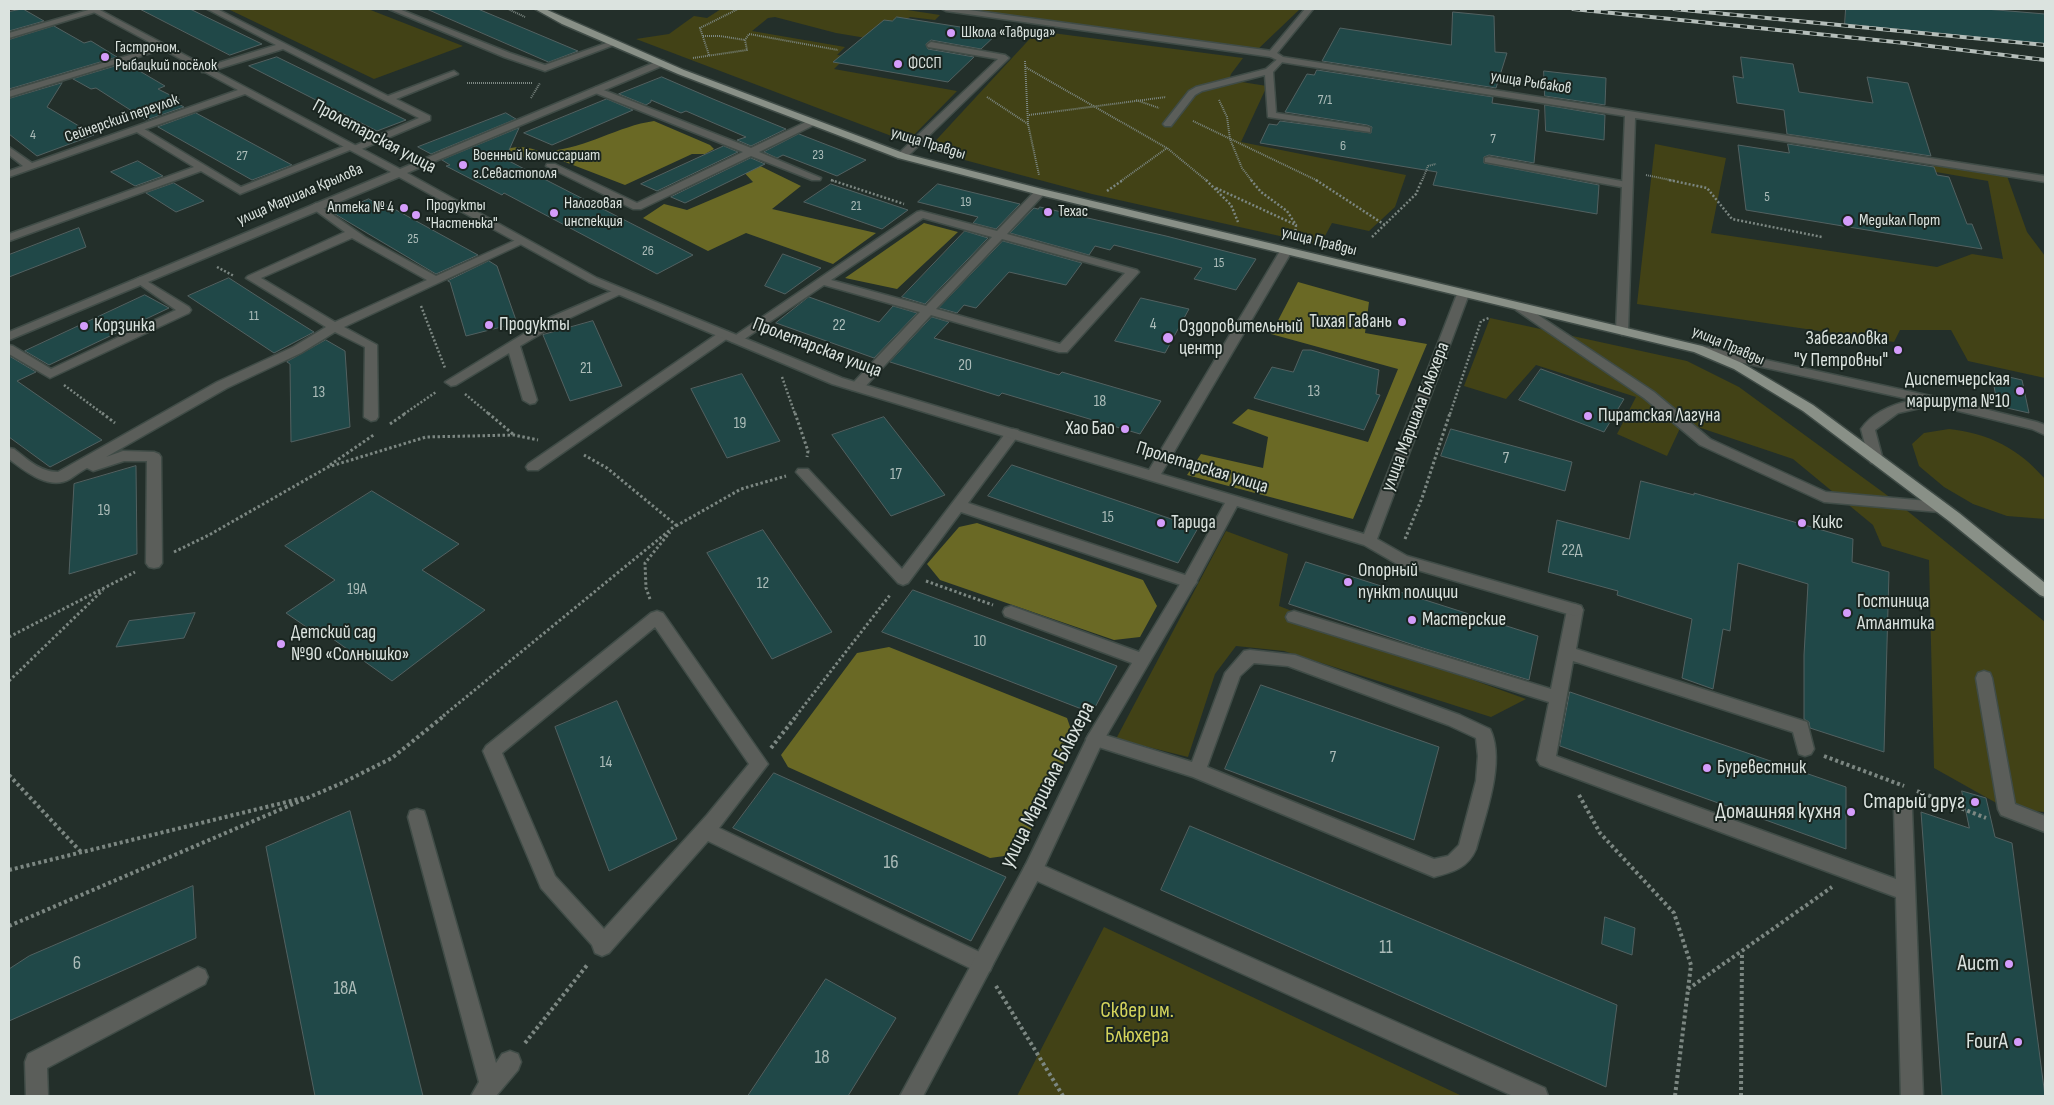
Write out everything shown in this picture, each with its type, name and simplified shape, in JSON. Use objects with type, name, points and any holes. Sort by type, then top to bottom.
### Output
[{"type":"main road","name":"улица Правды","points":[[539,9],[660,63],[902,156],[1040,187],[1286,252],[1622,330],[1698,350],[1738,366],[1808,408],[1939,507],[2045,591]]},
{"type":"street","points":[[138,129],[240,191],[427,118],[211,9]]},
{"type":"street","points":[[393,9],[507,55],[545,68],[615,43]]},
{"type":"street","points":[[946,9],[1272,54],[1309,9]]},
{"type":"street","points":[[9,36],[93,10]]},
{"type":"street","name":"Пролетарская улица","points":[[93,10],[398,172],[593,280],[837,381],[1370,540],[1397,558],[1575,610],[1567,653]]},
{"type":"street","points":[[902,156],[1004,58],[931,45]]},
{"type":"street","points":[[205,70],[283,46]]},
{"type":"street","points":[[9,94],[163,48]]},
{"type":"street","name":"улица Рыбаков","points":[[1272,54],[1281,60],[2045,179]]},
{"type":"street","points":[[1168,124],[1192,93],[1269,71],[1281,60]]},
{"type":"street","name":"улица Маршала Крылова","points":[[9,336],[660,63]]},
{"type":"street","points":[[1269,71],[1270,115],[1367,130]]},
{"type":"street","points":[[388,99],[454,74]]},
{"type":"street","points":[[596,90],[816,178]]},
{"type":"street","name":"Сейнерский переулок","points":[[9,174],[245,91]]},
{"type":"street","points":[[1622,330],[1630,114]]},
{"type":"street","points":[[552,166],[637,207],[813,122]]},
{"type":"street","points":[[9,150],[31,167]]},
{"type":"street","points":[[1489,160],[1628,185]]},
{"type":"street","points":[[9,238],[201,168]]},
{"type":"street","points":[[857,387],[999,235],[1040,187]]},
{"type":"street","points":[[316,206],[353,233],[435,280]]},
{"type":"street","points":[[533,467],[730,337],[823,281],[922,214],[1132,272],[1063,349],[823,281]]},
{"type":"street","points":[[252,278],[353,233]]},
{"type":"street","points":[[58,478],[222,385],[297,350],[334,327],[522,241]]},
{"type":"street","points":[[1154,474],[1286,252]]},
{"type":"street","points":[[252,278],[334,327],[371,346],[371,416]]},
{"type":"street","points":[[9,349],[50,374],[185,310],[140,280]]},
{"type":"street","points":[[451,382],[555,320],[619,291]]},
{"type":"street","name":"улица Маршала Блюхера","points":[[1370,540],[1463,294]]},
{"type":"street","points":[[1520,307],[1649,395],[1705,442],[1824,497],[1939,507]]},
{"type":"street","points":[[513,345],[530,400]]},
{"type":"street","points":[[1698,350],[1940,402],[2037,426],[2045,431]]},
{"type":"street","points":[[1876,460],[1868,430],[1882,416],[1904,405],[1940,402]]},
{"type":"street","points":[[803,472],[903,579],[960,506],[1013,433]]},
{"type":"street","points":[[9,452],[42,477],[58,478],[123,456],[154,457],[154,563]]},
{"type":"street","name":"улица Маршала Блюхера","points":[[911,1096],[1033,870],[1095,740],[1189,582],[1234,499]]},
{"type":"street","points":[[960,506],[1189,582]]},
{"type":"street","points":[[1011,612],[1143,660]]},
{"type":"street","points":[[658,617],[759,764],[706,831],[604,945],[548,882],[492,751],[658,617]]},
{"type":"street","points":[[1294,617],[1558,698]]},
{"type":"street","points":[[1806,749],[1801,727],[1567,653],[1546,760],[1906,892]]},
{"type":"street","points":[[1095,740],[1197,771],[1434,868],[1454,863],[1467,849],[1485,781],[1487,756],[1484,734],[1454,720],[1289,660],[1250,656],[1232,673],[1197,771]]},
{"type":"street","points":[[1984,678],[2007,809],[2045,824]]},
{"type":"street","points":[[1903,809],[1912,1096]]},
{"type":"street","points":[[417,817],[487,1091]]},
{"type":"street","points":[[706,831],[983,964]]},
{"type":"street","points":[[1033,870],[1537,1096]]},
{"type":"street","points":[[37,1096],[36,1062],[198,977]]},
{"type":"street","points":[[487,1091],[510,1062]]},
{"type":"path","points":[[709,55],[700,28],[738,9]]},
{"type":"path","points":[[691,59],[747,50],[745,40],[749,34],[838,50]]},
{"type":"path","points":[[703,36],[720,36],[745,40]]},
{"type":"path","points":[[1025,61],[1028,124],[1040,187]]},
{"type":"path","points":[[1025,67],[1167,148],[1213,186],[1231,205],[1241,227],[1232,224]]},
{"type":"path","points":[[431,83],[540,83]]},
{"type":"path","points":[[1222,84],[1218,92],[1221,106],[1227,117],[1230,139],[1242,168],[1261,192],[1287,211],[1296,225],[1294,238]]},
{"type":"path","points":[[970,91],[986,97],[1028,124]]},
{"type":"path","points":[[1029,115],[1192,93]]},
{"type":"path","points":[[1136,100],[1175,114],[1278,160],[1320,182],[1385,225]]},
{"type":"path","points":[[1112,196],[1103,194],[1167,148]]},
{"type":"path","points":[[1372,237],[1416,194],[1428,166],[1436,164]]},
{"type":"path","points":[[1628,172],[1707,188],[1732,219],[1822,237]]},
{"type":"path","points":[[816,178],[839,181],[915,208],[922,214]]},
{"type":"path","points":[[1213,186],[1296,225]]},
{"type":"path","points":[[212,264],[243,280],[252,278]]},
{"type":"path","points":[[414,289],[451,382],[514,435]]},
{"type":"path","points":[[1397,558],[1422,498],[1481,321],[1496,316]]},
{"type":"path","points":[[50,374],[132,436]]},
{"type":"path","points":[[9,926],[314,796],[392,758],[676,525],[741,488],[803,472],[808,451],[781,374],[789,378]]},
{"type":"path","points":[[9,636],[208,535],[328,467],[426,436],[514,435],[566,445],[607,468],[676,525]]},
{"type":"path","points":[[658,617],[646,588],[645,562],[676,525]]},
{"type":"path","points":[[759,764],[903,579],[919,579],[1011,612]]},
{"type":"path","points":[[9,681],[105,587]]},
{"type":"path","points":[[1806,749],[1907,787]]},
{"type":"path","points":[[1562,766],[1600,833],[1674,913],[1691,965],[1675,1096]]},
{"type":"path","points":[[9,775],[81,852]]},
{"type":"path","points":[[1916,791],[1990,819]]},
{"type":"path","points":[[9,870],[314,796]]},
{"type":"path","points":[[1688,990],[1853,872]]},
{"type":"path","points":[[510,1062],[604,945]]},
{"type":"path","points":[[1741,1096],[1742,952]]},
{"type":"path","points":[[983,964],[1063,1096]]},
{"type":"green space","points":[[228,9],[368,9],[463,46],[374,79]]},
{"type":"green space","points":[[721,9],[901,9],[940,15],[935,20],[910,17],[878,40],[836,33],[775,17],[768,18],[752,31],[845,47],[837,55],[847,56],[834,69],[957,91],[913,136],[902,140],[636,39],[669,34],[694,16],[707,18]]},
{"type":"green space","points":[[968,9],[1300,9],[1256,51],[1035,21]]},
{"type":"green space","points":[[1037,31],[1243,58],[1231,74],[1229,80],[1267,86],[1241,142],[1406,175],[1395,207],[1369,231],[1332,223],[1320,245],[1092,194],[927,150]]},
{"type":"green space","points":[[1655,144],[1726,158],[1711,233],[1937,267],[1972,254],[2003,259],[1988,181],[1936,172],[1932,164],[2007,176],[2027,232],[2045,256],[2045,378],[1968,361],[1951,330],[1900,330],[1894,342],[1637,304]]},
{"type":"green space","points":[[1490,318],[1687,361],[1739,387],[1895,501],[2045,622],[2045,812],[2007,809],[1934,768],[1929,560],[1882,546],[1873,525],[1793,459],[1683,422],[1667,456],[1617,434],[1636,397],[1536,365],[1506,399],[1464,386]]},
{"type":"green space","points":[[1949,429],[1964,431],[2002,444],[2035,468],[2045,479],[2045,519],[2007,516],[1973,504],[1944,487],[1919,466],[1912,444],[1924,433]]},
{"type":"green space","points":[[1226,531],[1288,554],[1279,606],[1526,699],[1491,717],[1284,651],[1236,646],[1215,674],[1188,757],[1116,739]]},
{"type":"green space","name":"Сквер им. Блюхера","points":[[1104,927],[1462,1096],[1017,1096]]},
{"type":"shaded area","points":[[654,121],[710,145],[714,149],[705,154],[692,154],[625,185],[560,160],[529,160],[507,149],[521,147],[544,151],[563,149],[589,142],[628,127]]},
{"type":"shaded area","points":[[754,163],[801,186],[772,209],[876,233],[833,264],[746,233],[708,251],[643,218],[664,204],[687,210],[753,182],[740,168]]},
{"type":"shaded area","points":[[924,223],[958,232],[897,289],[845,278]]},
{"type":"shaded area","points":[[1298,282],[1369,302],[1365,333],[1427,344],[1353,519],[1187,475],[1201,454],[1263,468],[1268,437],[1232,423],[1248,409],[1368,442],[1398,369],[1271,334]]},
{"type":"shaded area","points":[[977,523],[1143,580],[1157,606],[1140,637],[1114,640],[940,580],[927,564],[959,527]]},
{"type":"shaded area","points":[[889,647],[1067,718],[1075,741],[1019,854],[990,858],[788,767],[781,755],[857,653]]},
{"type":"building","points":[[23,9],[44,21],[9,31],[9,12]]},
{"type":"building","points":[[140,9],[190,9],[262,44],[230,55]]},
{"type":"building","points":[[427,9],[478,9],[578,51],[549,62]]},
{"type":"building","points":[[1846,9],[1985,9],[2045,14],[2045,44],[1845,24]]},
{"type":"building","points":[[1453,12],[1494,16],[1495,52],[1507,53],[1496,88],[1322,61],[1340,28],[1451,45]]},
{"type":"building","points":[[897,17],[998,33],[981,49],[931,40],[926,44],[928,49],[974,57],[948,82],[833,62],[884,20],[892,21]]},
{"type":"building","points":[[54,26],[84,43],[91,41],[117,57],[9,89],[9,40]]},
{"type":"building","points":[[277,57],[406,120],[377,131],[249,66]]},
{"type":"building","points":[[1741,57],[1793,64],[1799,92],[1873,103],[1867,77],[1908,83],[1931,156],[1787,134],[1784,110],[1737,103],[1733,76],[1743,78]]},
{"type":"building","points":[[126,63],[165,86],[158,89],[180,100],[175,102],[184,107],[146,120],[96,88],[91,89],[73,79]]},
{"type":"building","points":[[1317,70],[1493,97],[1492,103],[1539,110],[1534,163],[1489,155],[1484,157],[1484,163],[1599,185],[1597,214],[1433,185],[1437,172],[1260,143],[1269,124],[1277,125],[1280,121],[1371,133],[1372,127],[1367,125],[1285,112],[1307,74],[1314,75]]},
{"type":"building","points":[[1544,71],[1606,78],[1605,105],[1545,96]]},
{"type":"building","points":[[662,77],[786,129],[751,146],[737,140],[746,137],[686,111],[681,113],[651,100],[646,105],[619,94]]},
{"type":"building","points":[[62,83],[47,107],[94,135],[37,156],[9,134],[9,99]]},
{"type":"building","points":[[607,99],[633,110],[552,145],[524,133]]},
{"type":"building","points":[[1545,105],[1605,115],[1604,140],[1546,131]]},
{"type":"building","points":[[196,113],[292,165],[252,180],[158,127]]},
{"type":"building","points":[[506,113],[516,119],[431,154],[418,147]]},
{"type":"building","points":[[519,128],[505,159],[693,255],[657,274],[504,193],[502,195],[446,166],[450,165],[442,160]]},
{"type":"building","points":[[799,134],[866,160],[837,176],[783,155],[777,158],[764,152]]},
{"type":"building","points":[[1788,144],[1934,167],[1937,175],[1949,177],[1967,224],[1972,224],[1982,249],[1746,210],[1738,145],[1789,153]]},
{"type":"building","points":[[724,146],[738,152],[657,191],[641,184]]},
{"type":"building","points":[[751,158],[765,164],[685,203],[671,197]]},
{"type":"building","points":[[138,161],[163,176],[135,186],[111,172]]},
{"type":"building","points":[[174,183],[204,201],[176,212],[146,193]]},
{"type":"building","points":[[831,184],[908,210],[882,229],[804,202]]},
{"type":"building","points":[[938,184],[1020,204],[996,229],[973,223],[978,217],[918,202]]},
{"type":"building","points":[[369,199],[381,207],[387,205],[478,255],[436,274],[335,214]]},
{"type":"building","points":[[1040,207],[1256,259],[1236,290],[1194,279],[1202,268],[1114,245],[1110,250],[1095,246],[1089,255],[1010,233],[1034,208],[1038,209]]},
{"type":"building","points":[[79,228],[86,247],[9,277],[9,255]]},
{"type":"building","points":[[965,231],[988,238],[925,304],[902,297]]},
{"type":"building","points":[[1003,241],[1082,263],[1066,285],[1009,272],[976,308],[964,305],[957,313],[939,308]]},
{"type":"building","points":[[783,254],[821,268],[785,294],[765,286]]},
{"type":"building","points":[[489,261],[497,266],[517,323],[466,336],[450,282],[448,281]]},
{"type":"building","points":[[229,278],[314,332],[274,353],[188,296]]},
{"type":"building","points":[[145,295],[169,308],[49,365],[25,351]]},
{"type":"building","points":[[809,297],[879,322],[893,306],[917,313],[874,358],[776,323]]},
{"type":"building","points":[[1141,298],[1189,309],[1165,353],[1115,341]]},
{"type":"building","points":[[932,317],[949,322],[934,338],[1059,375],[1062,372],[1161,401],[1140,434],[1002,393],[999,396],[890,362]]},
{"type":"building","points":[[593,321],[622,386],[570,401],[543,335]]},
{"type":"building","points":[[326,340],[345,351],[350,427],[291,442],[290,364],[287,362]]},
{"type":"building","points":[[1303,350],[1311,350],[1379,370],[1376,394],[1380,395],[1364,430],[1254,398],[1272,367],[1293,372]]},
{"type":"building","points":[[11,357],[36,372],[17,381],[102,440],[50,467],[9,437],[9,358]]},
{"type":"building","name":"Пиратская Лагуна","points":[[1541,369],[1624,399],[1604,432],[1519,400]]},
{"type":"building","name":"Диспетчерская маршрута №10","points":[[1992,373],[2022,380],[2029,413],[1998,406]]},
{"type":"building","points":[[742,374],[780,441],[727,458],[691,389]]},
{"type":"building","points":[[884,417],[945,495],[891,516],[832,435]]},
{"type":"building","points":[[1451,429],[1572,462],[1565,491],[1441,456]]},
{"type":"building","points":[[1012,465],[1198,528],[1178,563],[988,496]]},
{"type":"building","points":[[136,466],[137,554],[69,574],[74,484]]},
{"type":"building","name":"Гостиница Атлантика","points":[[1641,481],[1694,495],[1694,493],[1853,539],[1852,562],[1889,572],[1884,752],[1810,728],[1809,722],[1804,719],[1804,655],[1808,584],[1738,563],[1730,631],[1723,629],[1713,689],[1682,678],[1692,619],[1617,595],[1618,591],[1548,572],[1557,520],[1629,539]]},
{"type":"building","points":[[372,491],[459,544],[422,570],[485,610],[392,681],[326,634],[321,637],[286,613],[335,580],[285,546]]},
{"type":"building","points":[[763,530],[832,632],[772,659],[707,553]]},
{"type":"building","name":"Мастерские","points":[[1306,562],[1538,636],[1529,680],[1426,649],[1289,604]]},
{"type":"building","points":[[913,590],[1117,666],[1092,713],[882,632]]},
{"type":"building","points":[[195,613],[184,638],[116,647],[129,621]]},
{"type":"building","points":[[1261,685],[1439,747],[1414,840],[1225,769]]},
{"type":"building","name":"Буревестник","points":[[1570,692],[1846,787],[1846,849],[1560,746]]},
{"type":"building","points":[[617,701],[677,839],[609,871],[555,727]]},
{"type":"building","points":[[774,773],[1006,877],[971,941],[733,828]]},
{"type":"building","points":[[1962,791],[1986,798],[1995,837],[2012,843],[2045,1096],[1942,1096],[1921,812],[1969,828]]},
{"type":"building","points":[[350,811],[423,1096],[315,1096],[266,847]]},
{"type":"building","points":[[1190,826],[1617,1005],[1606,1087],[1161,890]]},
{"type":"building","points":[[193,886],[196,938],[9,1021],[9,969],[29,956]]},
{"type":"building","points":[[1605,917],[1635,928],[1632,955],[1602,944]]},
{"type":"building","points":[[826,979],[896,1018],[848,1096],[748,1096]]},
{"type":"railway","points":[[1573,9],[1905,43],[2045,60]]},
{"type":"railway","points":[[1674,9],[2045,45]]},
{"type":"place","name":"Школа «Таврида»","points":[[951,33]]},
{"type":"place","name":"Гастроном. Рыбацкий посёлок","points":[[105,57]]},
{"type":"place","name":"ФССП","points":[[898,64]]},
{"type":"place","name":"Военный комиссариат г.Севастополя","points":[[463,165]]},
{"type":"place","name":"Аптека № 4","points":[[404,208]]},
{"type":"place","name":"Техас","points":[[1048,212]]},
{"type":"place","name":"Налоговая инспекция","points":[[554,213]]},
{"type":"place","name":"Продукты \"Настенька\"","points":[[416,215]]},
{"type":"place","name":"Медикал Порт","points":[[1848,221]]},
{"type":"place","name":"Тихая Гавань","points":[[1402,322]]},
{"type":"place","name":"Продукты","points":[[489,325]]},
{"type":"place","name":"Корзинка","points":[[84,326]]},
{"type":"place","name":"Оздоровительный центр","points":[[1168,338]]},
{"type":"place","name":"Забегаловка \"У Петровны\"","points":[[1898,350]]},
{"type":"place","name":"Диспетчерская маршрута №10","points":[[2020,391]]},
{"type":"place","name":"Пиратская Лагуна","points":[[1588,416]]},
{"type":"place","name":"Хао Бао","points":[[1125,429]]},
{"type":"place","name":"Тарида","points":[[1161,523]]},
{"type":"place","name":"Кикс","points":[[1802,523]]},
{"type":"place","name":"Опорный пункт полиции","points":[[1348,582]]},
{"type":"place","name":"Гостиница Атлантика","points":[[1847,613]]},
{"type":"place","name":"Мастерские","points":[[1412,620]]},
{"type":"place","name":"Детский сад №90 «Солнышко»","points":[[281,644]]},
{"type":"place","name":"Буревестник","points":[[1707,768]]},
{"type":"place","name":"Старый друг","points":[[1975,802]]},
{"type":"place","name":"Домашняя кухня","points":[[1851,812]]},
{"type":"place","name":"Аист","points":[[2009,964]]},
{"type":"place","name":"FourA","points":[[2018,1042]]}]
